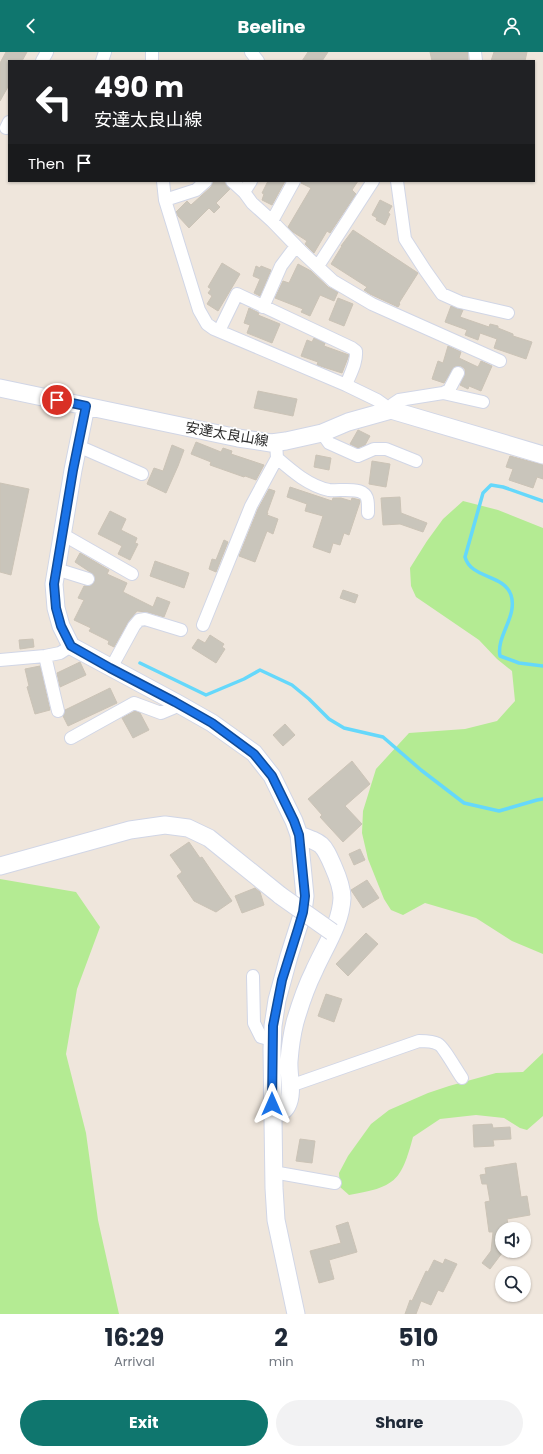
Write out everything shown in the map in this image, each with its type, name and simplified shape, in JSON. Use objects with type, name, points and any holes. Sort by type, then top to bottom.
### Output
[{"type":"street","points":[[251,52],[257,60]]},
{"type":"street","points":[[163,182],[165,200],[199,310],[207,324],[219,331],[346,385],[377,400],[391,410],[543,455]]},
{"type":"street","points":[[165,200],[196,190],[205,182]]},
{"type":"street","points":[[233,182],[244,192],[252,204],[272,221],[333,281],[372,304],[500,361]]},
{"type":"street","points":[[244,192],[250,182]]},
{"type":"street","points":[[272,221],[293,182]]},
{"type":"street","points":[[318,266],[372,182]]},
{"type":"street","points":[[398,182],[405,239],[424,270],[442,294],[460,302],[508,313]]},
{"type":"street","points":[[264,307],[281,266],[296,246]]},
{"type":"street","points":[[219,331],[236,294],[356,351],[354,363],[346,385]]},
{"type":"street","points":[[391,410],[393,404],[399,400],[443,393],[449,390],[458,372]]},
{"type":"street","name":"安達太良山線","points":[[0,388],[238,438],[271,443],[277,450],[348,422],[391,410]]},
{"type":"street","points":[[443,393],[483,402]]},
{"type":"street","points":[[86,406],[54,584],[56,608],[61,626],[71,646],[178,703],[212,723],[254,754],[272,776],[294,821],[299,835],[305,896],[303,912],[288,956],[277,1000],[272,1040],[272,1115],[276,1220],[296,1314]]},
{"type":"street","points":[[322,433],[329,443],[358,456],[374,449],[386,449],[416,461]]},
{"type":"street","points":[[78,446],[142,474]]},
{"type":"street","points":[[203,625],[251,506],[277,450],[292,471],[312,484],[329,490],[358,491],[364,493],[367,496],[368,513]]},
{"type":"street","points":[[402,456],[404,469]]},
{"type":"street","points":[[62,534],[132,574]]},
{"type":"street","points":[[56,568],[88,579]]},
{"type":"street","points":[[110,668],[139,620],[145,620],[181,630]]},
{"type":"street","points":[[0,660],[45,656],[60,653],[71,646]]},
{"type":"street","points":[[45,656],[58,711]]},
{"type":"street","points":[[71,738],[134,703],[162,713],[173,708],[178,703]]},
{"type":"street","points":[[0,866],[130,830],[165,825],[188,828],[209,838],[281,896],[332,932]]},
{"type":"street","points":[[272,1115],[281,1112],[286,1108],[290,1099],[289,1062],[295,1023],[306,990],[332,932],[341,907],[342,895],[334,869],[321,844],[299,835]]},
{"type":"street","points":[[253,976],[254,1023],[261,1037],[272,1040]]},
{"type":"street","points":[[290,1086],[419,1040],[438,1044],[443,1048],[452,1065],[462,1078]]},
{"type":"street","points":[[274,1172],[335,1183]]},
{"type":"green space","points":[[463,501],[498,510],[543,528],[543,954],[512,941],[476,918],[425,903],[403,915],[391,910],[384,899],[368,859],[362,833],[363,811],[376,769],[409,733],[465,729],[497,721],[515,701],[512,671],[497,659],[479,640],[416,597],[411,586],[410,568],[443,519]]},
{"type":"green space","points":[[0,879],[76,892],[100,927],[77,989],[66,1054],[86,1133],[98,1220],[119,1314],[0,1314]]},
{"type":"green space","points":[[543,1053],[543,1116],[527,1130],[520,1128],[504,1118],[476,1115],[440,1119],[413,1137],[404,1164],[400,1173],[394,1180],[377,1189],[349,1195],[340,1187],[339,1173],[348,1156],[371,1124],[389,1110],[428,1093],[449,1086],[496,1073],[523,1072]]},
{"type":"building","points":[[6,52],[27,52],[23,60],[8,60],[8,87],[0,101],[0,63]]},
{"type":"building","points":[[308,52],[328,52],[323,60],[303,60]]},
{"type":"building","points":[[430,52],[468,52],[468,60],[432,60]]},
{"type":"building","points":[[494,52],[527,52],[525,60],[491,60]]},
{"type":"building","points":[[214,182],[224,182],[230,189],[216,203],[220,207],[214,213],[209,208],[189,228],[176,212],[187,201],[191,205],[211,187]]},
{"type":"building","points":[[268,182],[284,182],[272,205],[262,200],[264,194],[262,193]]},
{"type":"building","points":[[357,182],[352,190],[356,194],[330,233],[327,231],[314,253],[305,244],[307,241],[288,227],[311,188],[301,183]]},
{"type":"building","points":[[380,200],[392,206],[388,213],[390,214],[385,225],[376,220],[377,218],[372,215]]},
{"type":"building","points":[[353,230],[418,273],[398,307],[370,294],[364,290],[367,287],[331,264],[341,246]]},
{"type":"building","points":[[222,263],[240,274],[218,311],[207,304],[212,296],[208,293],[211,289],[208,287]]},
{"type":"building","points":[[298,264],[311,271],[328,287],[338,292],[334,301],[320,295],[310,316],[301,312],[303,309],[275,298],[283,281],[289,283]]},
{"type":"building","points":[[256,266],[260,268],[261,266],[271,270],[260,296],[254,293],[260,279],[253,276]]},
{"type":"building","points":[[338,298],[353,304],[344,326],[329,320]]},
{"type":"building","points":[[451,306],[463,310],[460,317],[489,327],[490,324],[498,326],[498,328],[513,334],[513,336],[532,342],[526,359],[494,348],[497,339],[480,333],[478,340],[465,335],[467,330],[445,322]]},
{"type":"building","points":[[249,308],[259,313],[258,315],[280,324],[272,343],[247,333],[250,325],[244,323]]},
{"type":"building","points":[[314,338],[325,343],[324,346],[349,355],[342,373],[317,365],[318,362],[301,356],[307,340],[312,342]]},
{"type":"building","points":[[448,346],[461,352],[459,358],[478,367],[481,361],[492,366],[481,391],[469,386],[468,389],[460,385],[465,373],[465,369],[461,366],[454,367],[444,383],[432,379],[438,361],[443,363]]},
{"type":"building","points":[[258,391],[297,399],[293,416],[254,408]]},
{"type":"building","points":[[358,430],[370,436],[365,445],[358,448],[350,444]]},
{"type":"building","points":[[196,442],[221,452],[223,448],[232,451],[231,454],[264,465],[256,480],[245,476],[244,477],[210,465],[211,462],[191,454]]},
{"type":"building","points":[[172,445],[184,450],[166,493],[147,484],[154,468],[163,471]]},
{"type":"building","points":[[316,455],[331,458],[329,470],[314,467]]},
{"type":"building","points":[[510,456],[543,465],[543,479],[537,477],[533,488],[509,480],[513,469],[506,467]]},
{"type":"building","points":[[372,461],[390,464],[386,487],[369,484]]},
{"type":"building","points":[[0,483],[29,489],[11,575],[0,572]]},
{"type":"building","points":[[290,487],[332,501],[333,498],[341,498],[351,501],[352,498],[360,500],[349,535],[344,533],[340,545],[333,543],[330,553],[313,547],[323,516],[305,511],[307,504],[287,497]]},
{"type":"building","points":[[269,489],[275,491],[267,515],[278,519],[273,534],[267,531],[255,562],[239,556],[258,509]]},
{"type":"building","points":[[400,497],[401,513],[427,523],[423,532],[400,524],[383,525],[381,498]]},
{"type":"building","points":[[110,511],[126,519],[121,530],[137,538],[135,543],[138,544],[130,560],[118,554],[122,546],[98,534]]},
{"type":"building","points":[[224,540],[228,542],[216,572],[209,569],[212,559],[216,560]]},
{"type":"building","points":[[80,553],[109,570],[107,574],[127,583],[123,592],[153,607],[157,597],[170,602],[164,617],[137,611],[128,622],[114,647],[108,644],[109,641],[89,631],[91,628],[74,620],[84,600],[78,598],[84,586],[90,586],[95,581],[93,574],[75,562]]},
{"type":"building","points":[[155,561],[189,573],[184,588],[150,576]]},
{"type":"building","points":[[343,590],[358,595],[355,603],[340,598]]},
{"type":"building","points":[[210,635],[224,644],[222,647],[225,649],[216,663],[192,648],[198,639],[205,643]]},
{"type":"building","points":[[33,639],[34,647],[20,649],[19,640]]},
{"type":"building","points":[[80,662],[86,675],[60,687],[57,673]]},
{"type":"building","points":[[40,666],[50,710],[35,714],[27,687],[29,686],[25,669]]},
{"type":"building","points":[[110,688],[117,703],[68,726],[63,716],[65,710]]},
{"type":"building","points":[[135,711],[140,713],[149,730],[133,738],[122,718]]},
{"type":"building","points":[[285,724],[295,735],[283,746],[273,735]]},
{"type":"building","points":[[352,761],[370,784],[345,806],[362,824],[343,842],[320,817],[322,815],[308,799]]},
{"type":"building","points":[[189,842],[200,858],[202,857],[232,901],[216,912],[194,901],[177,876],[182,872],[170,855]]},
{"type":"building","points":[[360,849],[365,860],[354,865],[349,854]]},
{"type":"building","points":[[367,880],[379,898],[363,908],[351,890]]},
{"type":"building","points":[[255,888],[260,892],[264,905],[242,913],[235,896]]},
{"type":"building","points":[[366,933],[378,944],[348,976],[336,964]]},
{"type":"building","points":[[326,994],[342,999],[334,1022],[318,1016]]},
{"type":"building","points":[[492,1124],[493,1128],[510,1127],[511,1139],[493,1140],[494,1146],[474,1147],[473,1125]]},
{"type":"building","points":[[300,1139],[315,1141],[312,1163],[296,1161]]},
{"type":"building","points":[[516,1163],[521,1197],[527,1196],[530,1215],[507,1219],[508,1222],[495,1222],[495,1258],[498,1258],[490,1269],[482,1263],[491,1251],[493,1232],[489,1232],[485,1202],[490,1201],[487,1184],[482,1184],[480,1175],[486,1174],[485,1168]]},
{"type":"building","points":[[348,1222],[357,1252],[329,1260],[334,1279],[319,1283],[310,1251],[341,1243],[336,1226]]},
{"type":"building","points":[[445,1259],[457,1264],[443,1292],[438,1290],[431,1305],[421,1301],[416,1314],[405,1314],[410,1300],[412,1301],[426,1271],[428,1272],[434,1260],[443,1264]]},
{"type":"waterway","points":[[543,501],[503,487],[491,485],[483,493],[465,557],[468,564],[474,569],[502,583],[511,595],[512,611],[501,641],[500,656],[519,663],[543,666]]},
{"type":"waterway","points":[[140,663],[206,695],[244,679],[260,670],[292,685],[329,719],[344,728],[383,737],[421,770],[464,803],[499,811],[543,799]]},
{"type":"route","points":[[57,400],[86,406],[73,470],[54,584],[56,608],[61,626],[71,646],[212,723],[254,754],[272,776],[294,821],[299,835],[305,896],[303,912],[288,956],[277,1000],[273,1026],[272,1104]]}]
